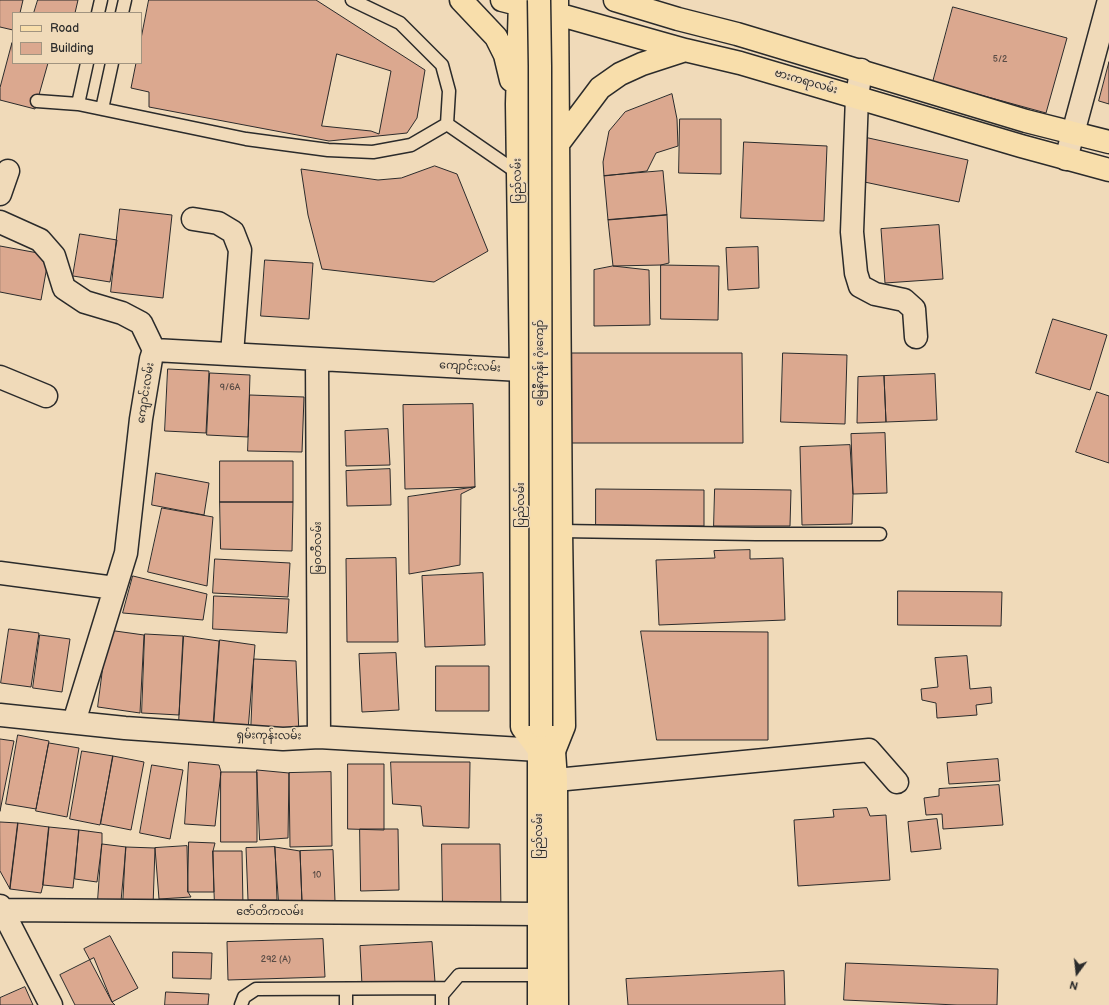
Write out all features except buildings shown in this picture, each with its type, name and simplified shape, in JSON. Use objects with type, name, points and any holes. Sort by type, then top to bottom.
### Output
[{"type":"main road","points":[[461,0],[496,37],[505,54],[517,104]]},
{"type":"main road","points":[[615,0],[861,70],[1026,121],[1109,142]]},
{"type":"main road","points":[[652,0],[678,19]]},
{"type":"main road","name":"ပြည်လမ်း","points":[[520,1],[517,104],[521,370],[522,727],[547,750],[556,780],[557,1005]]},
{"type":"main road","name":"ဗားကရာလမ်း","points":[[520,1],[557,7],[685,50],[740,63],[1014,144],[1109,170]]},
{"type":"main road","name":"မြေနီကုန်း ဂုံးကျော်","points":[[520,1],[540,66],[541,726],[547,750]]},
{"type":"main road","name":"ပြည်လမ်း","points":[[539,1005],[539,914],[547,750],[564,726],[560,531],[557,7]]},
{"type":"main road","points":[[558,144],[600,88],[620,74],[642,64],[685,50]]},
{"type":"street","points":[[1066,159],[1108,0]]},
{"type":"street","points":[[861,70],[857,97],[852,232],[856,273],[860,286],[875,294],[904,300],[914,309],[916,337]]},
{"type":"street","points":[[0,194],[8,171]]},
{"type":"street","points":[[193,219],[218,223],[233,232],[240,250],[232,354]]},
{"type":"street","points":[[0,222],[40,240],[54,256],[64,288],[85,302],[122,312],[141,323],[154,350]]},
{"type":"street","name":"ကျောင်းလမ်း","points":[[74,722],[126,553],[141,419],[151,359],[154,350],[521,370]]},
{"type":"street","name":"မြဝတီလမ်း","points":[[318,359],[319,737]]},
{"type":"street","points":[[0,377],[46,396]]},
{"type":"street","points":[[0,573],[115,588]]},
{"type":"street","name":"ရှမ်းကုန်းလမ်း","points":[[0,715],[125,728],[254,737],[319,737],[547,750]]},
{"type":"street","points":[[556,780],[869,750],[896,782]]},
{"type":"street","points":[[1,908],[51,1005]]},
{"type":"street","name":"ဇော်တိကလမ်း","points":[[1,908],[539,914]]},
{"type":"lane","points":[[98,12],[101,0]]},
{"type":"lane","points":[[122,12],[125,0]]},
{"type":"lane","points":[[352,0],[400,23],[442,65],[449,91],[447,124]]},
{"type":"lane","points":[[78,104],[87,64]]},
{"type":"lane","points":[[102,109],[112,64]]},
{"type":"lane","points":[[37,101],[78,104],[246,139],[328,150],[373,152],[411,145],[447,124]]},
{"type":"lane","points":[[447,124],[518,173]]},
{"type":"lane","points":[[560,531],[880,534]]},
{"type":"lane","points":[[442,1005],[442,994],[459,975],[539,975]]},
{"type":"lane","points":[[240,1005],[244,997],[256,989],[447,988]]},
{"type":"lane","points":[[346,989],[346,1005]]}]
